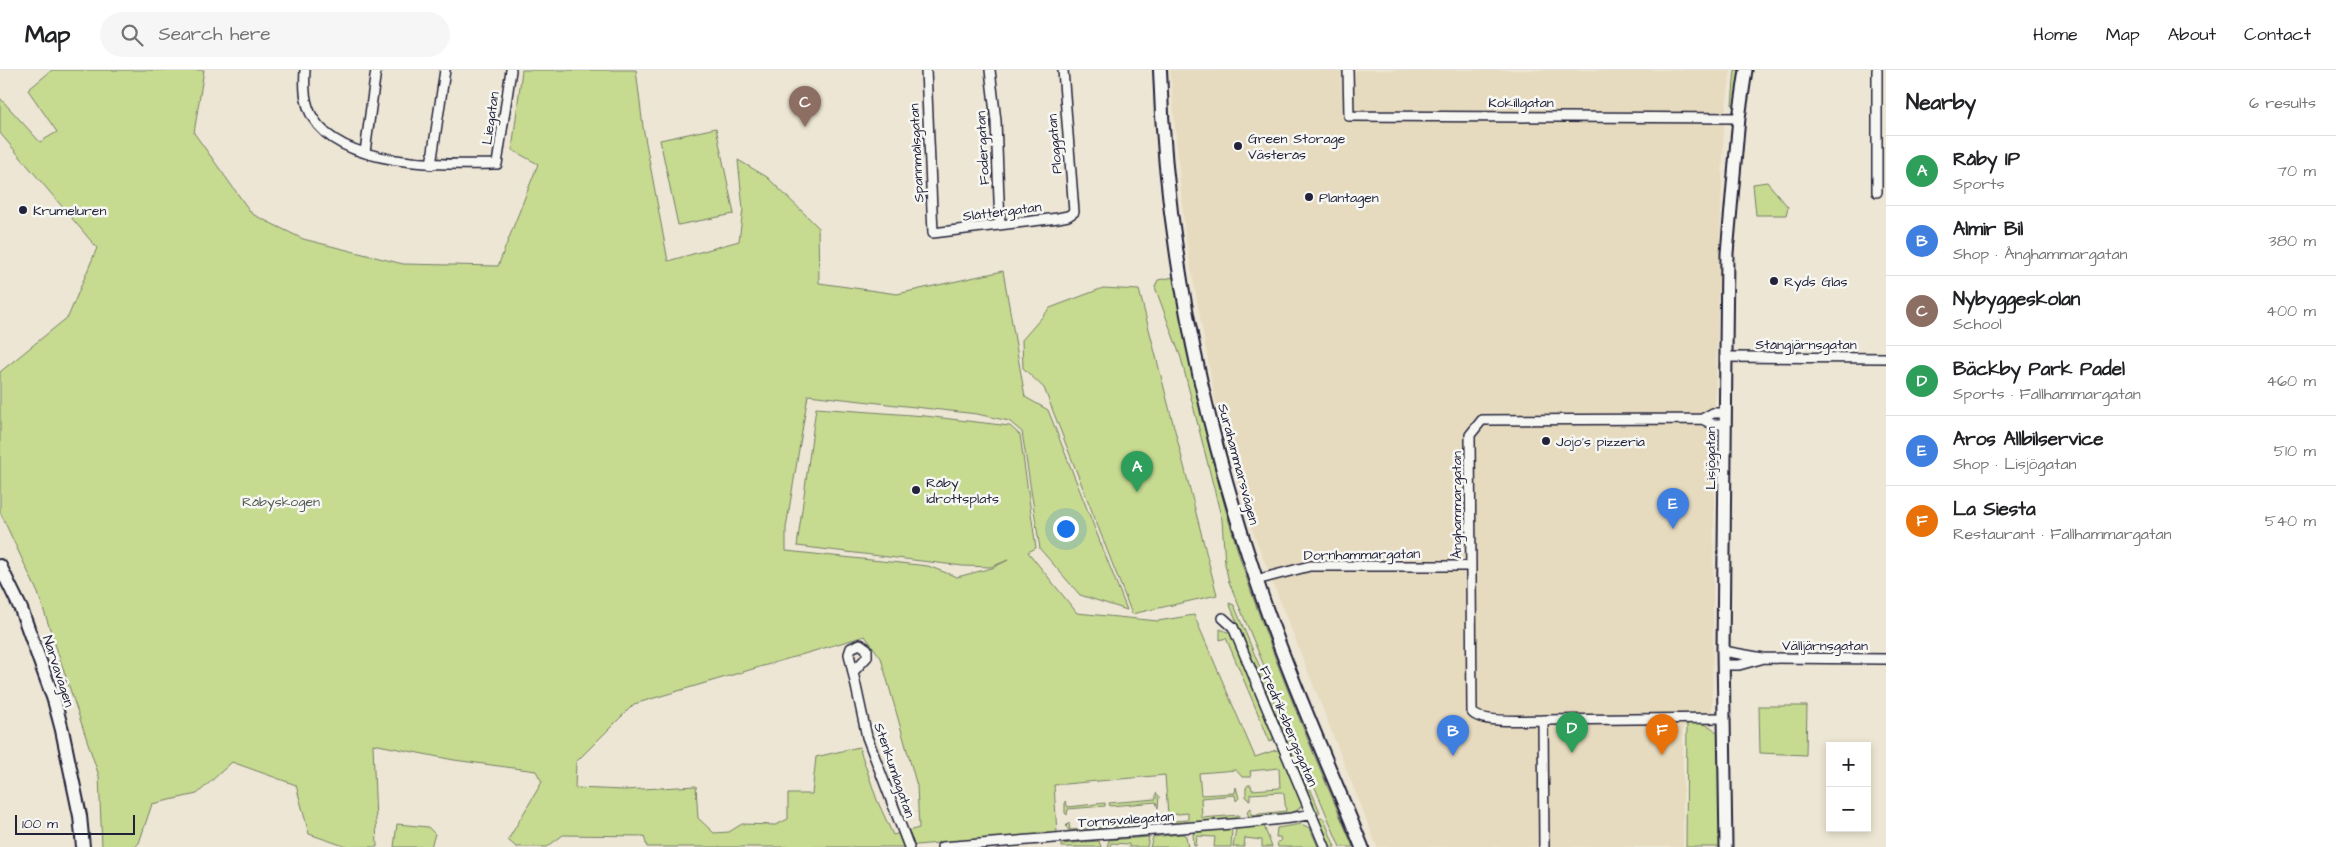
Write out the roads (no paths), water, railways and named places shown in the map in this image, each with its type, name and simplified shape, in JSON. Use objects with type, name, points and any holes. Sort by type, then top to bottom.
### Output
[{"type":"main road","name":"Surahammarsvägen","points":[[1160,70],[1161,102],[1175,230],[1190,328],[1213,428],[1256,580],[1306,712],[1362,847]]},
{"type":"main road","name":"Narvavägen","points":[[0,566],[21,609],[40,658],[62,730],[80,816],[83,847]]},
{"type":"main road","name":"Narvavägen","points":[[73,789],[75,847]]},
{"type":"street","name":"Liegatan","points":[[305,70],[305,99],[318,125],[332,137],[365,152],[393,160],[431,166],[497,164],[510,70]]},
{"type":"street","points":[[365,152],[376,70]]},
{"type":"street","points":[[431,166],[445,70]]},
{"type":"street","name":"Spannmålsgatan","points":[[926,70],[933,233],[935,233]]},
{"type":"street","name":"Fodergatan","points":[[990,70],[996,121],[1000,225]]},
{"type":"street","name":"Ploggatan","points":[[1063,70],[1075,208],[1072,214]]},
{"type":"street","name":"Kokillgatan","points":[[1348,70],[1349,116],[1674,116],[1739,118]]},
{"type":"street","name":"Lisjögatan","points":[[1726,847],[1723,651],[1727,253],[1739,118],[1746,70]]},
{"type":"street","points":[[1876,192],[1877,70]]},
{"type":"street","name":"Slåttergatan","points":[[935,233],[1058,218],[1072,214]]},
{"type":"street","name":"Stångjärnsgatan","points":[[1726,357],[1886,358]]},
{"type":"street","name":"Ånghammargatan","points":[[1542,720],[1487,719],[1480,718],[1472,712],[1470,435],[1482,420],[1702,419],[1712,424],[1725,419]]},
{"type":"street","name":"Dornhammargatan","points":[[1256,580],[1310,566],[1470,566]]},
{"type":"street","name":"Fredriksbergsgatan","points":[[1224,618],[1233,627],[1326,847]]},
{"type":"street","name":"Välljärnsgatan","points":[[1723,651],[1763,658],[1886,659]]},
{"type":"street","name":"Välljärnsgatan","points":[[1724,665],[1739,665],[1763,658]]},
{"type":"street","name":"Stenkumlagatan","points":[[854,671],[867,737],[908,847]]},
{"type":"street","points":[[1544,847],[1542,720],[1724,718]]},
{"type":"street","name":"Tornsvalegatan","points":[[942,847],[1244,823],[1312,814]]},
{"type":"place","name":"Nybyggeskolan","points":[[805,127]]},
{"type":"place","name":"Green Storage Västerås","points":[[1238,146]]},
{"type":"place","name":"Plantagen","points":[[1309,197]]},
{"type":"place","name":"Krumeluren","points":[[23,210]]},
{"type":"place","name":"Ryds Glas","points":[[1774,281]]},
{"type":"place","name":"Jojo's pizzeria","points":[[1546,441]]},
{"type":"place","name":"Råby idrottsplats","points":[[916,490]]},
{"type":"place","name":"Råby IP","points":[[1137,492]]},
{"type":"place","name":"Aros Allbilservice","points":[[1673,529]]},
{"type":"place","name":"Bäckby Park Padel","points":[[1572,753]]},
{"type":"place","name":"La Siesta","points":[[1662,755]]},
{"type":"place","name":"Almir Bil","points":[[1453,756]]},
{"type":"park label","name":"Råbyskogen","points":[[281,501]]}]
